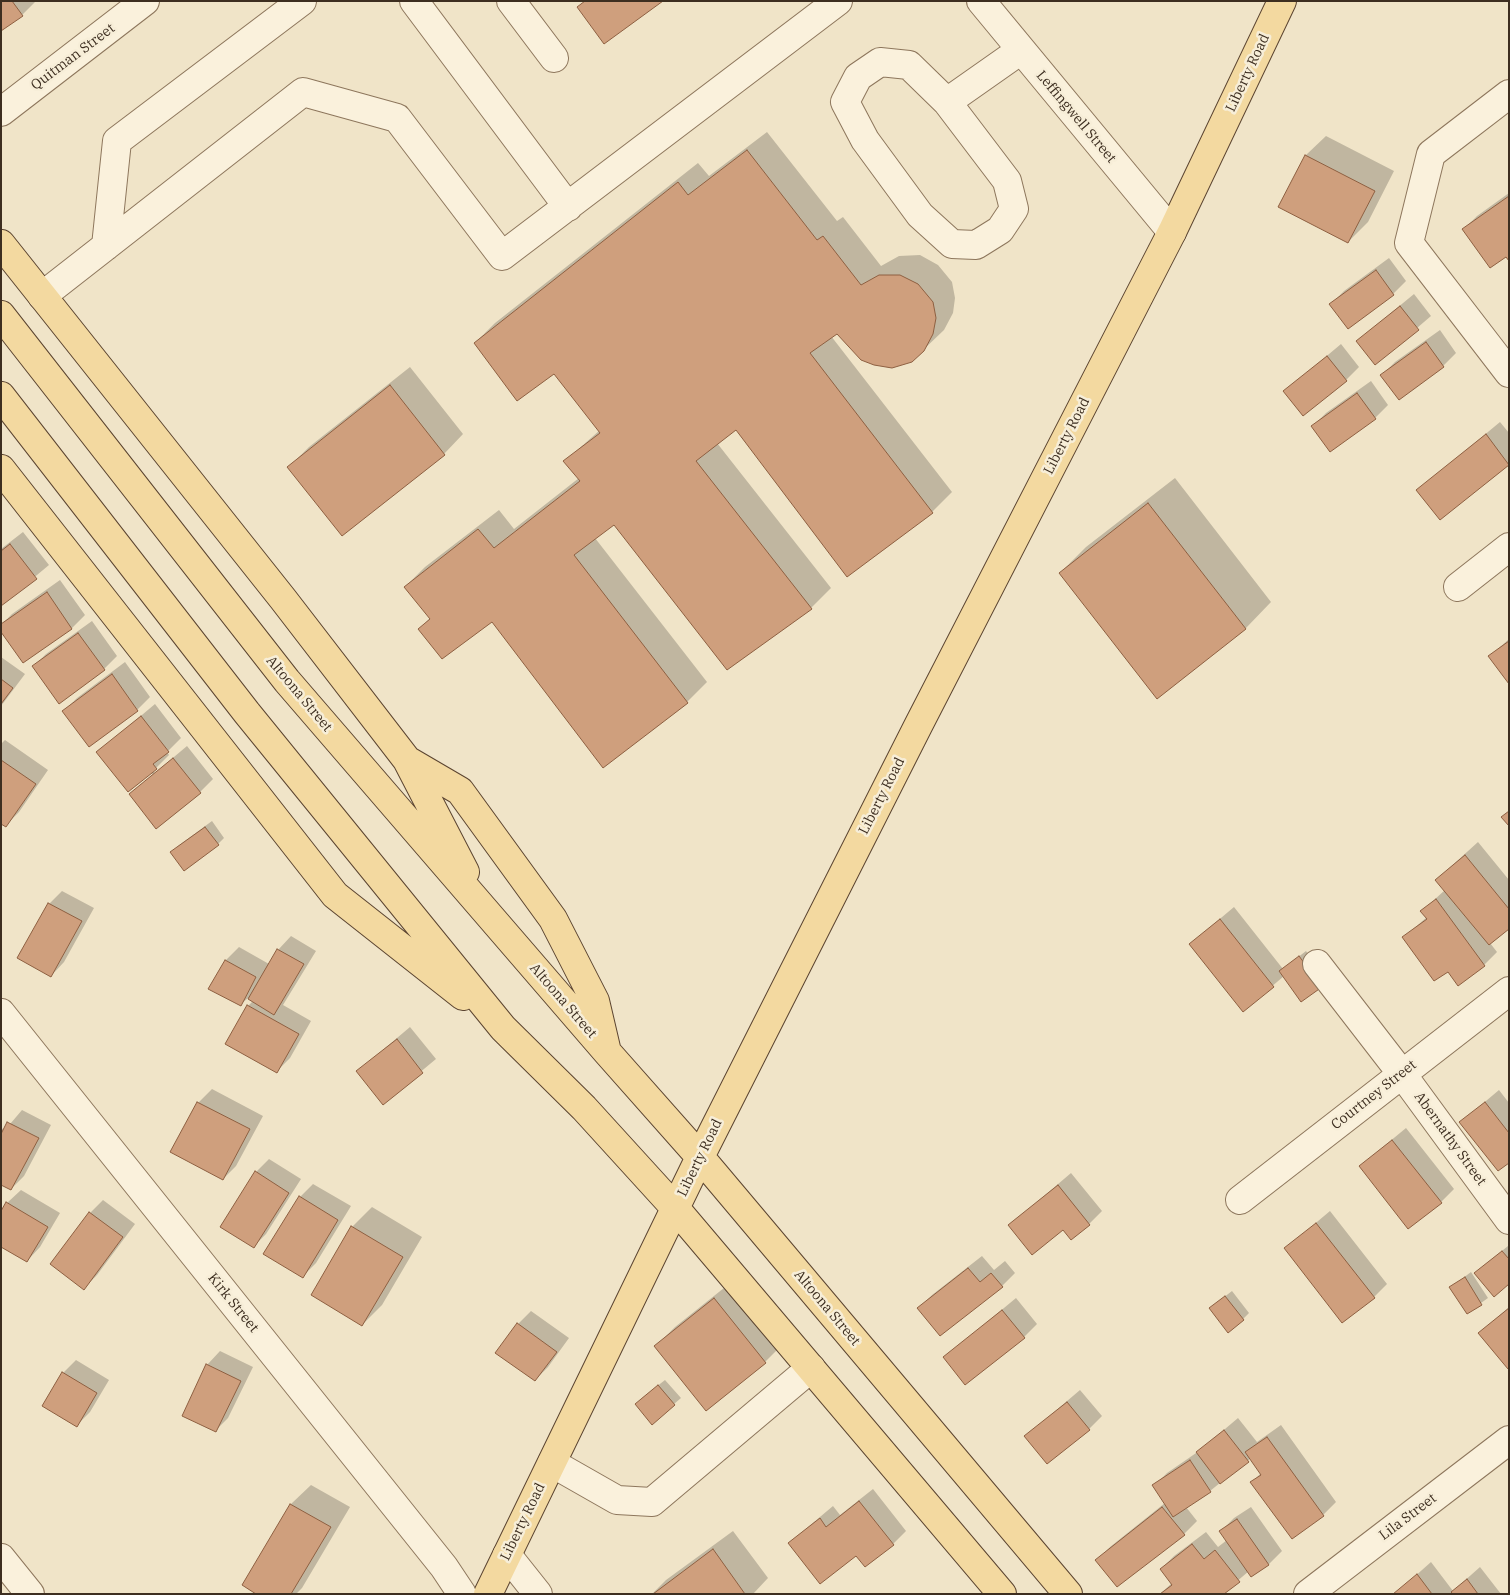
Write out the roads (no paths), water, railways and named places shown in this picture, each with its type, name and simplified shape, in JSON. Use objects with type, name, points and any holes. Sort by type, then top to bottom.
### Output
[{"type":"main road","name":"Liberty Road","points":[[488,1594],[700,1157],[922,717],[1172,232],[1282,1]]},
{"type":"main road","points":[[1,244],[282,599],[406,760],[488,915]]},
{"type":"main road","name":"Altoona Street","points":[[1,315],[287,681],[488,915],[700,1157],[1068,1594]]},
{"type":"main road","points":[[1,396],[247,713],[504,1028],[584,1108],[676,1209],[1002,1594]]},
{"type":"main road","points":[[1,469],[335,895],[504,1028]]},
{"type":"main road","points":[[406,760],[460,791],[553,919],[595,1001],[607,1052]]},
{"type":"street","name":"Quitman Street","points":[[1,112],[145,1]]},
{"type":"street","points":[[106,246],[117,141],[302,1]]},
{"type":"street","points":[[414,1],[568,207]]},
{"type":"street","points":[[511,1],[554,58]]},
{"type":"street","points":[[42,296],[303,92],[397,118],[502,256],[838,1]]},
{"type":"street","name":"Leffingwell Street","points":[[981,1],[1172,232]]},
{"type":"street","points":[[947,102],[1021,50]]},
{"type":"street","points":[[880,62],[909,64],[947,102],[1007,181],[1014,209],[1000,230],[976,245],[952,244],[920,214],[865,140],[846,102],[858,77],[880,62]]},
{"type":"street","points":[[1509,94],[1431,154],[1409,243],[1509,373]]},
{"type":"street","points":[[1458,587],[1509,547]]},
{"type":"street","name":"Abernathy Street","points":[[1317,964],[1402,1074],[1509,1220]]},
{"type":"street","name":"Courtney Street","points":[[1240,1200],[1509,991]]},
{"type":"street","name":"Kirk Street","points":[[1,1013],[444,1567],[462,1594]]},
{"type":"street","points":[[552,1463],[617,1500],[652,1502],[811,1368]]},
{"type":"street","name":"Lila Street","points":[[1308,1594],[1509,1440]]},
{"type":"street","points":[[507,1556],[538,1594]]},
{"type":"street","points":[[1,1558],[30,1594]]}]
